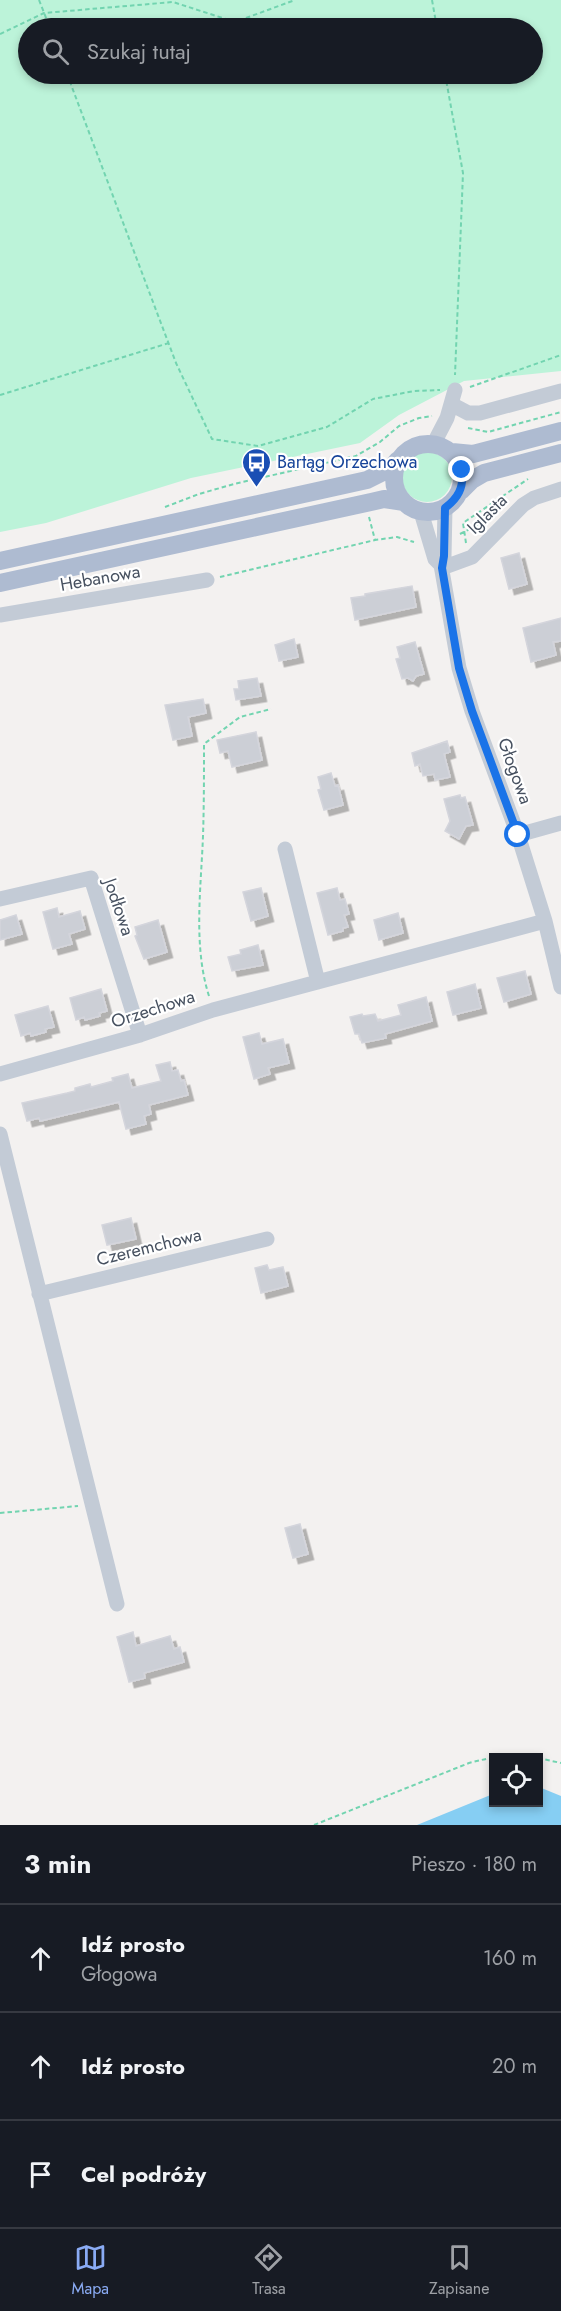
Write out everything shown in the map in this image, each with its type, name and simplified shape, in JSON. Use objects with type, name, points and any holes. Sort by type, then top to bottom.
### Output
[{"type":"main road","points":[[0,561],[361,481],[391,468],[414,446],[434,443],[452,453],[473,454],[561,431]]},
{"type":"main road","points":[[398,460],[394,477],[398,495],[404,502],[421,512],[433,512],[445,508],[454,501],[460,491],[463,481],[462,470],[452,453]]},
{"type":"main road","points":[[460,491],[484,473],[561,453]]},
{"type":"main road","points":[[0,583],[366,503],[384,500],[404,502]]},
{"type":"street","points":[[434,443],[451,404],[468,412],[480,413],[561,392]]},
{"type":"street","name":"Iglasta","points":[[442,567],[472,557],[523,505],[534,498],[561,489]]},
{"type":"street","name":"Głogowa","points":[[445,508],[435,559],[442,567],[459,668],[472,711],[518,835],[545,921],[561,987]]},
{"type":"street","name":"Głogowa","points":[[421,512],[437,541]]},
{"type":"street","name":"Hebanowa","points":[[0,615],[207,580]]},
{"type":"street","points":[[518,835],[561,823]]},
{"type":"street","points":[[285,849],[318,982]]},
{"type":"street","name":"Jodłowa","points":[[0,899],[91,878],[140,1035]]},
{"type":"street","name":"Orzechowa","points":[[0,1074],[140,1035],[213,1010],[545,921]]},
{"type":"street","points":[[0,1134],[117,1604]]},
{"type":"street","name":"Czeremchowa","points":[[39,1294],[267,1239]]},
{"type":"path","points":[[39,0],[46,18]]},
{"type":"path","points":[[246,18],[295,0]]},
{"type":"path","points":[[432,0],[435,18]]},
{"type":"path","points":[[34,18],[44,13],[173,2],[223,18]]},
{"type":"path","points":[[0,34],[18,25]]},
{"type":"path","points":[[71,84],[169,343],[212,439],[258,446],[327,427],[373,399],[414,391],[451,404],[473,431],[488,432],[561,412]]},
{"type":"path","points":[[447,84],[463,172],[451,404]]},
{"type":"path","points":[[0,395],[169,343]]},
{"type":"path","points":[[160,509],[234,484],[356,456],[380,442],[399,426],[433,415],[481,384],[561,356]]},
{"type":"path","points":[[356,456],[361,481]]},
{"type":"path","points":[[207,580],[375,540],[397,537],[418,543],[437,541],[465,532],[463,523],[528,479]]},
{"type":"path","points":[[366,503],[375,540]]},
{"type":"path","points":[[213,1010],[203,978],[199,916],[204,744],[240,717],[271,709]]},
{"type":"path","points":[[0,1514],[91,1504]]},
{"type":"path","points":[[314,1825],[469,1763],[489,1757]]},
{"type":"path","points":[[543,1759],[561,1763]]},
{"type":"green space","points":[[0,0],[561,0],[561,371],[464,381],[399,415],[360,443],[191,478],[46,523],[0,532]]},
{"type":"green space","points":[[427,452],[445,459],[452,477],[445,495],[427,502],[409,495],[402,477],[409,459]]},
{"type":"water","points":[[543,1789],[561,1796],[561,1825],[417,1825],[489,1796],[489,1807],[543,1807]]},
{"type":"building","points":[[519,553],[527,584],[509,589],[501,558]]},
{"type":"building","points":[[412,586],[416,607],[355,620],[351,598]]},
{"type":"building","points":[[561,618],[561,641],[553,642],[556,655],[531,662],[523,628]]},
{"type":"building","points":[[294,639],[298,657],[279,661],[275,645]]},
{"type":"building","points":[[415,642],[424,674],[416,676],[413,681],[408,678],[402,679],[396,659],[400,658],[397,647]]},
{"type":"building","points":[[257,678],[261,696],[236,700],[234,689],[239,689],[238,681]]},
{"type":"building","points":[[203,699],[206,713],[188,717],[192,736],[173,740],[165,705]]},
{"type":"building","points":[[256,732],[262,760],[232,767],[228,751],[220,753],[217,740]]},
{"type":"building","points":[[447,741],[450,752],[444,754],[450,777],[435,780],[434,774],[423,776],[420,764],[415,766],[412,753]]},
{"type":"building","points":[[331,773],[335,786],[338,785],[343,805],[324,810],[318,790],[321,789],[318,777]]},
{"type":"building","points":[[460,795],[461,798],[465,797],[473,825],[466,826],[459,839],[445,831],[450,821],[444,799]]},
{"type":"building","points":[[261,888],[268,916],[251,921],[243,892]]},
{"type":"building","points":[[337,888],[340,900],[345,899],[349,914],[344,915],[348,927],[343,928],[343,931],[328,935],[317,893]]},
{"type":"building","points":[[57,908],[59,917],[80,911],[85,929],[69,934],[72,944],[53,949],[43,912]]},
{"type":"building","points":[[398,913],[403,933],[379,940],[374,920]]},
{"type":"building","points":[[16,915],[22,934],[0,940],[0,920]]},
{"type":"building","points":[[158,920],[167,952],[144,959],[135,936],[137,935],[135,927]]},
{"type":"building","points":[[258,945],[263,965],[232,971],[228,957],[241,954],[240,950]]},
{"type":"building","points":[[525,971],[531,994],[504,1002],[497,978]]},
{"type":"building","points":[[475,984],[481,1008],[453,1015],[447,992]]},
{"type":"building","points":[[101,989],[107,1011],[99,1013],[100,1016],[76,1020],[70,998]]},
{"type":"building","points":[[426,997],[432,1021],[385,1034],[386,1038],[362,1043],[359,1034],[355,1034],[350,1017],[375,1014],[378,1021],[401,1015],[398,1005]]},
{"type":"building","points":[[48,1006],[54,1027],[45,1029],[46,1032],[21,1036],[15,1015]]},
{"type":"building","points":[[259,1033],[262,1044],[283,1039],[289,1063],[268,1068],[270,1074],[254,1079],[243,1037]]},
{"type":"building","points":[[170,1062],[172,1071],[178,1070],[181,1081],[184,1080],[188,1095],[149,1105],[151,1114],[144,1116],[146,1124],[126,1129],[119,1102],[40,1121],[39,1118],[27,1121],[22,1103],[75,1091],[75,1088],[90,1084],[91,1087],[113,1081],[112,1078],[128,1074],[132,1088],[161,1081],[156,1065]]},
{"type":"building","points":[[131,1218],[136,1239],[107,1245],[102,1225]]},
{"type":"building","points":[[267,1265],[269,1270],[283,1267],[288,1286],[261,1293],[255,1268]]},
{"type":"building","points":[[300,1524],[308,1554],[293,1558],[285,1528]]},
{"type":"building","points":[[133,1632],[136,1646],[170,1636],[174,1649],[180,1647],[184,1662],[144,1673],[145,1678],[129,1682],[117,1637]]},
{"type":"place","name":"Bartąg Orzechowa","points":[[256,488]]},
{"type":"route","points":[[462,470],[463,481],[460,491],[454,501],[445,508],[444,556],[441,565],[459,668],[472,711],[518,835]]}]
